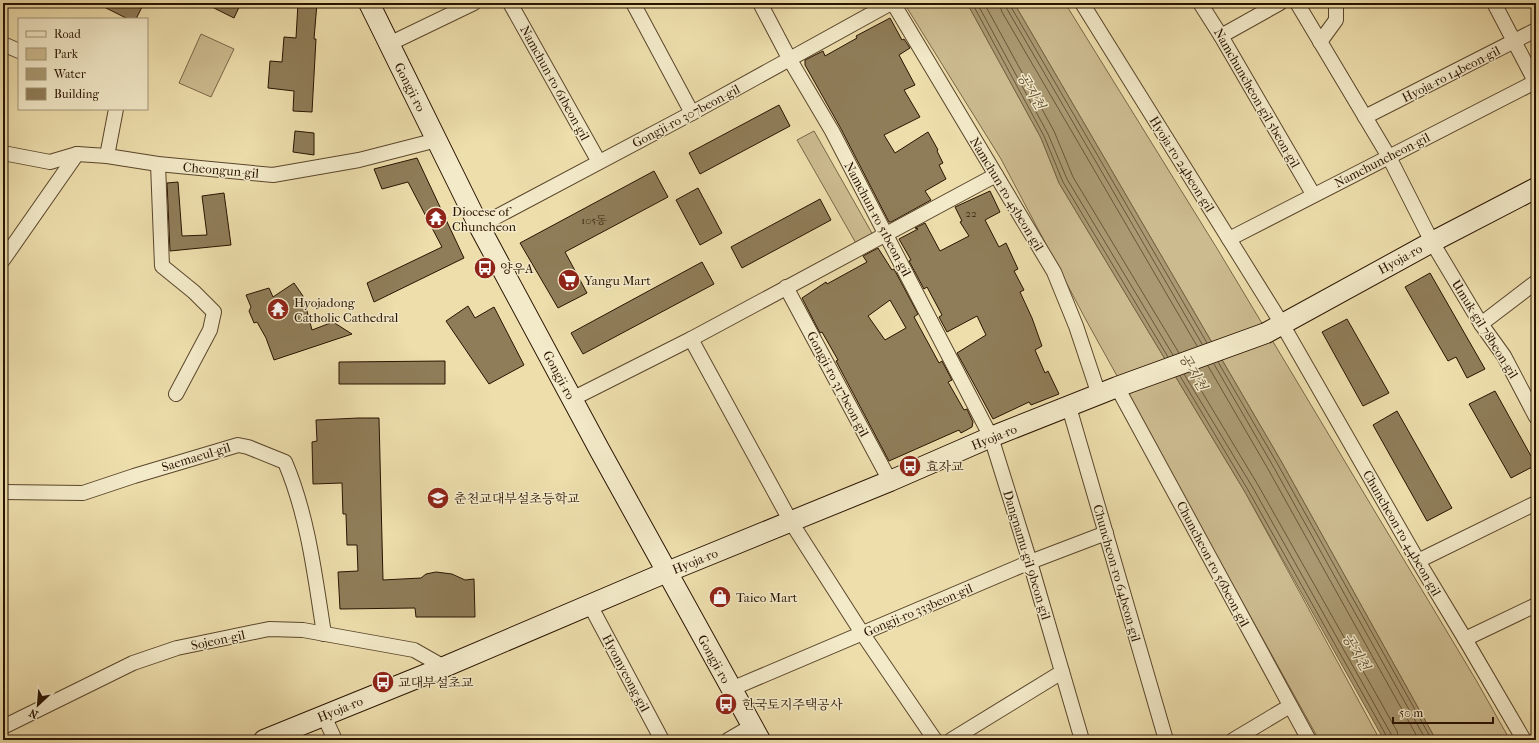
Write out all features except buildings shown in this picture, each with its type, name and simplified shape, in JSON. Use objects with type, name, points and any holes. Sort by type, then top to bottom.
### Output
[{"type":"street","name":"Gongji-ro","points":[[369,3],[480,226],[572,399],[756,733]]},
{"type":"street","points":[[389,44],[474,3]]},
{"type":"street","name":"Namchun-ro 61beon-gil","points":[[510,3],[599,162]]},
{"type":"street","points":[[633,3],[692,113]]},
{"type":"street","name":"Namchun-ro 51beon-gil","points":[[760,3],[790,60],[832,131],[991,437]]},
{"type":"street","name":"Gongji-ro 307beon-gil","points":[[480,226],[790,60],[892,3]]},
{"type":"street","name":"Namchun-ro 45beon-gil","points":[[892,3],[1054,272],[1076,326],[1114,389]]},
{"type":"street","name":"Hyoja-ro 24beon-gil","points":[[1082,3],[1229,239],[1274,329]]},
{"type":"street","name":"Namchuncheon-gil 5beon-gil","points":[[1200,3],[1221,36],[1313,194]]},
{"type":"street","points":[[1221,36],[1280,3]]},
{"type":"street","points":[[1297,3],[1389,157],[1432,242]]},
{"type":"street","points":[[1320,42],[1336,20],[1336,3]]},
{"type":"street","name":"Namchuncheon-gil","points":[[1229,239],[1313,194],[1536,83],[1494,3]]},
{"type":"street","name":"Hyoja-ro 14beon-gil","points":[[1365,117],[1536,30]]},
{"type":"street","points":[[3,44],[18,51]]},
{"type":"street","points":[[107,156],[116,110]]},
{"type":"street","name":"Cheongun-gil","points":[[4,155],[50,162],[77,154],[107,156],[158,164],[273,175],[359,160],[437,140]]},
{"type":"street","points":[[3,260],[77,154]]},
{"type":"street","points":[[158,164],[162,266],[194,292],[214,312],[210,330],[176,394]]},
{"type":"street","points":[[572,399],[691,339],[996,175]]},
{"type":"street","name":"Hyoja-ro","points":[[264,740],[444,667],[667,572],[890,481],[991,437],[1274,329],[1432,242],[1536,188]]},
{"type":"street","name":"Umuk-gil 78beon-gil","points":[[1432,242],[1481,324],[1504,356],[1536,417]]},
{"type":"street","points":[[1481,324],[1536,282]]},
{"type":"street","name":"Gongji-ro 317beon-gil","points":[[786,288],[890,481]]},
{"type":"street","name":"Chuncheon-ro 44beon-gil","points":[[1274,329],[1465,638],[1524,740]]},
{"type":"street","points":[[691,339],[791,522],[862,633],[935,740]]},
{"type":"street","name":"Chuncheon-ro 56beon-gil","points":[[1114,389],[1309,740]]},
{"type":"street","name":"Chuncheon-ro 64beon-gil","points":[[1068,407],[1166,740]]},
{"type":"street","name":"Dangnamu-gil 9beon-gil","points":[[991,437],[1030,562],[1082,740]]},
{"type":"street","name":"Saemaeul-gil","points":[[3,492],[82,493],[238,445],[248,447],[285,462],[294,483],[312,556],[324,634]]},
{"type":"street","points":[[1418,561],[1536,503]]},
{"type":"street","name":"Gongji-ro 333beon-gil","points":[[731,689],[1030,562],[1106,534]]},
{"type":"street","points":[[1465,638],[1536,605]]},
{"type":"street","name":"Hyomyeong-gil","points":[[590,606],[662,740]]},
{"type":"street","name":"Sojeon-gil","points":[[3,726],[133,663],[178,648],[268,629],[303,630],[414,650],[444,667]]},
{"type":"street","points":[[951,740],[1062,672]]},
{"type":"street","points":[[1233,740],[1290,706]]},
{"type":"street","points":[[324,716],[335,740]]},
{"type":"street","points":[[728,740],[756,733]]},
{"type":"green space","points":[[904,3],[967,3],[1041,138],[1059,183],[1245,492],[1380,740],[1319,740],[1086,320],[1001,159]]},
{"type":"green space","points":[[1014,3],[1065,3],[1218,250],[1476,680],[1510,740],[1436,740],[1281,461]]},
{"type":"green space","points":[[201,34],[234,49],[211,97],[179,83]]},
{"type":"green space","points":[[814,131],[873,235],[857,245],[797,140]]},
{"type":"water","name":"공지천","points":[[967,3],[1014,3],[1281,461],[1436,740],[1384,740],[1245,492],[1059,183],[1041,138]]},
{"type":"place","name":"Diocese of Chuncheon","points":[[436,218]]},
{"type":"place","name":"양우A","points":[[485,268]]},
{"type":"place","name":"Yangu Mart","points":[[569,280]]},
{"type":"place","name":"Hyojadong Catholic Cathedral","points":[[278,309]]},
{"type":"place","name":"효자교","points":[[910,466]]},
{"type":"place","name":"춘천교대부설초등학교","points":[[438,498]]},
{"type":"place","name":"Taieo Mart","points":[[720,597]]},
{"type":"place","name":"교대부설초교","points":[[383,682]]},
{"type":"place","name":"한국토지주택공사","points":[[726,704]]}]
